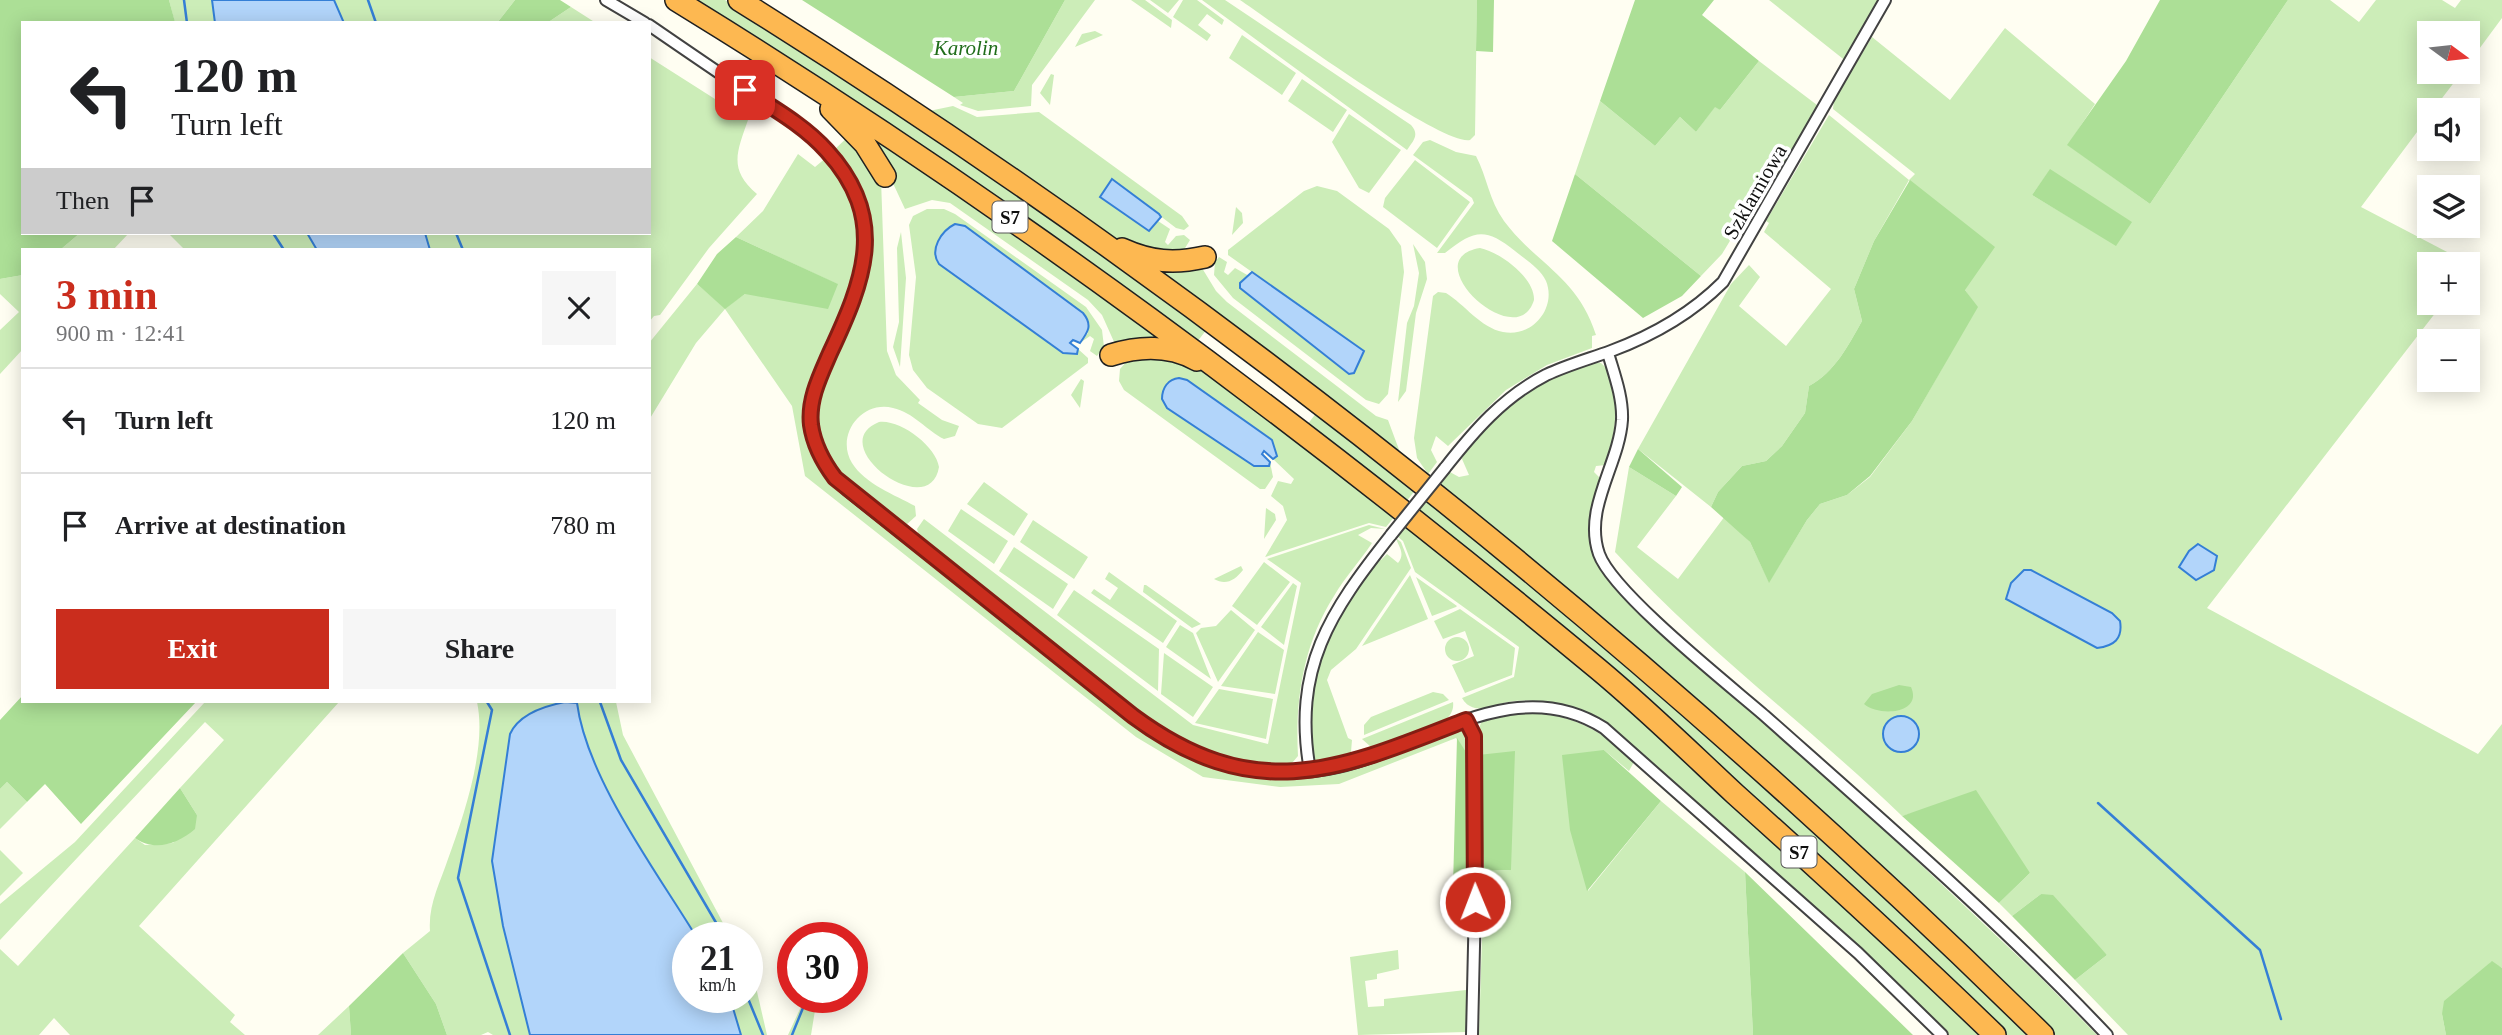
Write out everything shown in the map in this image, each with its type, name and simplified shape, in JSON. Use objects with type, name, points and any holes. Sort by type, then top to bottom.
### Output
[{"type":"highway","name":"S7","points":[[676,0],[768,56],[1048,243],[1246,388],[1601,672],[1905,947],[1995,1035]]},
{"type":"highway","name":"S7","points":[[739,0],[848,68],[1069,220],[1455,509],[1628,652],[1792,799],[2043,1035]]},
{"type":"highway","points":[[768,56],[845,122],[874,155],[885,176]]},
{"type":"highway","points":[[1069,220],[1143,259],[1164,262],[1205,257]]},
{"type":"highway","points":[[1111,355],[1144,347],[1176,351],[1191,356],[1246,388]]},
{"type":"highway","points":[[1408,456],[1455,509]]},
{"type":"street","points":[[606,0],[642,21]]},
{"type":"street","name":"Szklarniowa","points":[[1310,771],[1305,722],[1309,685],[1318,650],[1343,598],[1480,425],[1507,400],[1553,372],[1608,353],[1661,330],[1691,312],[1723,282],[1885,0]]},
{"type":"street","points":[[651,27],[812,136],[836,161],[858,198],[866,241],[861,281],[820,374],[811,411],[817,449],[835,478],[1162,737],[1231,765],[1263,771],[1310,771],[1336,768],[1381,754],[1466,720],[1511,707],[1543,706],[1575,713],[1604,728],[1858,953],[1942,1035]]},
{"type":"street","points":[[1608,353],[1622,418],[1616,449],[1597,511],[1595,533],[1600,555],[1612,576],[1664,627],[1975,907],[2107,1035]]},
{"type":"street","points":[[1466,720],[1474,736],[1475,902],[1472,1035]]},
{"type":"green space","points":[[0,0],[169,0],[175,21],[21,21],[21,235],[78,235],[62,248],[21,248],[21,275],[0,279]]},
{"type":"green space","points":[[169,0],[212,0],[215,21],[174,21]]},
{"type":"green space","points":[[334,0],[515,0],[499,21],[343,21]]},
{"type":"green space","points":[[515,0],[560,0],[571,7],[550,21],[499,21]]},
{"type":"green space","points":[[694,0],[725,0],[795,44],[956,151],[1207,329],[1197,342]]},
{"type":"green space","name":"Karolin","points":[[802,0],[1065,0],[1014,91],[954,97]]},
{"type":"green space","points":[[1065,0],[1095,0],[1032,85],[1031,106],[978,111],[960,105],[963,103],[954,97],[1014,91]]},
{"type":"green space","points":[[1131,0],[1145,0],[1172,20],[1171,28]]},
{"type":"green space","points":[[1150,0],[1179,0],[1168,13]]},
{"type":"green space","points":[[1183,0],[1197,0],[1224,20],[1222,25],[1207,14],[1198,25],[1211,35],[1207,41],[1173,17]]},
{"type":"green space","points":[[1202,0],[1225,0],[1411,125],[1415,135],[1407,150]]},
{"type":"green space","points":[[1240,0],[1477,0],[1475,135],[1470,140],[1453,137],[1427,124],[1357,81]]},
{"type":"green space","points":[[1477,0],[1494,0],[1493,52],[1476,51]]},
{"type":"green space","points":[[1635,0],[1714,0],[1702,15],[1759,61],[1720,110],[1715,107],[1696,132],[1680,117],[1655,146],[1600,101]]},
{"type":"green space","points":[[1769,0],[1881,0],[1847,62]]},
{"type":"green space","points":[[2160,0],[2288,0],[2150,204],[2067,145],[2126,61]]},
{"type":"green space","points":[[2288,0],[2330,0],[2359,22],[2376,0],[2442,0],[2455,8],[2461,0],[2502,0],[2502,18],[2480,48],[2480,21],[2417,21],[2417,84],[2453,84],[2442,98],[2417,98],[2417,132],[2361,207],[2447,252],[2417,252],[2417,315],[2434,315],[2423,329],[2417,329],[2417,337],[2207,608],[2478,754],[2502,724],[2502,968],[2491,962],[2442,1014],[2446,1035],[2128,1035],[2075,980],[2107,955],[2041,894],[2012,916],[1999,903],[2030,873],[1926,809],[1902,816],[1683,621],[1615,552],[1629,467],[1676,496],[1637,547],[1678,579],[1725,516],[1750,542],[1769,582],[1807,520],[1820,504],[1847,495],[1870,477],[1912,421],[1977,307],[1965,290],[1909,180],[1915,174],[1833,109],[1834,100],[1872,37],[1950,100],[2005,28],[2095,104],[2068,145],[2150,204]],"holes":[[[2050,170],[2131,222],[2116,245],[2032,195]]]},
{"type":"green space","points":[[571,7],[593,21],[550,21]]},
{"type":"green space","points":[[1095,31],[1103,35],[1075,47],[1082,34]]},
{"type":"green space","points":[[1242,35],[1296,73],[1282,95],[1229,58]]},
{"type":"green space","points":[[651,58],[748,120],[738,151],[738,160],[742,176],[757,194],[709,248],[660,315],[651,320],[651,248],[429,248],[426,235],[651,235]]},
{"type":"green space","points":[[1759,61],[1821,108],[1788,164],[1780,158],[1722,254],[1701,276],[1575,174],[1600,101],[1655,146],[1680,117],[1696,132],[1715,106],[1720,110]]},
{"type":"green space","points":[[1051,74],[1054,75],[1050,105],[1040,93]]},
{"type":"green space","points":[[1302,79],[1347,110],[1333,132],[1288,101]]},
{"type":"green space","points":[[953,106],[977,117],[1039,112],[1182,216],[1189,226],[1184,230],[1176,228],[1112,179],[1151,230],[1158,221],[1170,229],[1165,242],[1168,245],[1176,236],[1184,235],[1190,240],[1182,253],[1128,246],[929,111]]},
{"type":"green space","points":[[1349,114],[1401,150],[1369,193],[1359,188],[1332,142]]},
{"type":"green space","points":[[1829,115],[1909,180],[1874,241],[1854,289],[1862,321],[1851,340],[1834,366],[1809,386],[1805,413],[1782,446],[1766,461],[1742,466],[1718,492],[1711,507],[1638,449],[1731,284],[1749,265],[1760,277],[1739,306],[1786,346],[1831,289],[1764,232],[1769,223],[1766,221]]},
{"type":"green space","points":[[854,121],[1171,342],[1115,344],[1102,315],[1088,300],[950,203],[932,200],[905,209],[884,164]]},
{"type":"green space","points":[[851,134],[881,179],[887,351],[896,375],[920,400],[918,403],[942,420],[959,426],[955,436],[944,439],[907,413],[882,407],[871,409],[862,415],[849,431],[848,452],[858,470],[881,488],[915,506],[916,516],[906,525],[896,523],[838,473],[824,452],[817,431],[821,388],[828,367],[858,305],[869,264],[870,232],[863,201],[851,174],[834,150]]},
{"type":"green space","points":[[1430,140],[1456,152],[1476,156],[1504,221],[1578,298],[1596,335],[1592,336],[1592,348],[1547,365],[1506,390],[1448,446],[1436,436],[1431,450],[1437,462],[1428,474],[1417,458],[1414,438],[1433,296],[1438,292],[1446,293],[1487,326],[1514,333],[1532,326],[1540,319],[1548,301],[1543,276],[1505,243],[1495,238],[1480,234],[1472,236],[1445,253],[1437,253],[1474,203],[1472,198],[1413,155],[1423,142]]},
{"type":"green space","points":[[798,154],[815,167],[827,157],[844,183],[859,226],[858,272],[849,301],[813,382],[807,408],[808,434],[818,461],[839,489],[1134,723],[1185,754],[1232,770],[1333,773],[1380,760],[1459,728],[1465,730],[1469,737],[1468,755],[1456,738],[1339,784],[1280,787],[1203,777],[1136,737],[805,476],[792,406],[725,309],[696,343],[651,417],[651,341],[697,284],[725,308],[745,294],[837,284],[736,237],[763,211]]},
{"type":"green space","points":[[1415,160],[1470,202],[1437,248],[1383,207],[1385,198]]},
{"type":"green space","points":[[2050,169],[2132,222],[2116,246],[2032,195]]},
{"type":"green space","points":[[1575,174],[1701,276],[1682,296],[1643,318],[1552,241]]},
{"type":"green space","points":[[1910,180],[1995,247],[1965,290],[1978,307],[1912,421],[1870,476],[1847,495],[1820,504],[1807,520],[1769,583],[1750,542],[1711,507],[1718,492],[1742,466],[1766,461],[1782,446],[1805,413],[1809,386],[1834,366],[1846,349],[1862,321],[1854,289],[1874,241]]},
{"type":"green space","points":[[1317,186],[1337,191],[1389,229],[1401,246],[1404,272],[1388,394],[1379,404],[1366,400],[1233,298],[1214,275],[1215,262],[1219,257],[1227,262],[1224,272],[1228,275],[1235,268],[1249,276],[1240,283],[1240,288],[1351,374],[1363,351],[1228,255],[1228,250],[1304,191]]},
{"type":"green space","points":[[1236,207],[1242,213],[1243,223],[1232,235]]},
{"type":"green space","points":[[927,209],[944,209],[955,214],[1086,307],[1102,330],[1104,347],[1097,356],[1090,351],[1094,339],[1090,336],[1080,343],[1088,333],[939,264],[1063,353],[1076,354],[1078,349],[1088,358],[1088,363],[1002,428],[978,424],[927,388],[913,370],[909,355],[916,277],[909,225],[913,216]]},
{"type":"green space","points":[[901,232],[906,278],[900,367],[893,347],[899,322],[897,248]]},
{"type":"green space","points":[[78,235],[127,235],[115,248],[62,248]]},
{"type":"green space","points":[[170,235],[308,235],[316,248],[183,248]]},
{"type":"green space","points":[[736,237],[838,284],[828,309],[745,294],[725,309],[697,284],[717,254]]},
{"type":"green space","points":[[1413,244],[1425,262],[1427,279],[1416,313],[1406,391],[1398,402],[1407,323],[1414,306],[1419,273]]},
{"type":"green space","points":[[1480,248],[1506,260],[1529,283],[1534,300],[1524,314],[1509,317],[1492,311],[1475,299],[1463,284],[1458,269],[1462,256]]},
{"type":"green space","points":[[1147,265],[1202,268],[1216,291],[1227,302],[1376,416],[1388,420],[1401,455]]},
{"type":"green space","points":[[21,275],[21,351],[0,374],[0,330],[19,312],[0,294],[0,279]]},
{"type":"green space","points":[[1133,354],[1191,364],[1211,375],[1395,516],[1386,527],[1369,523],[1265,557],[1287,520],[1283,506],[1271,496],[1278,481],[1291,484],[1294,479],[1273,459],[1277,456],[1272,440],[1187,380],[1171,380],[1259,466],[1268,466],[1270,462],[1273,477],[1265,489],[1260,489],[1124,390],[1119,381],[1120,369]]},
{"type":"green space","points":[[1593,362],[1601,363],[1609,372],[1616,397],[1615,427],[1606,465],[1596,466],[1594,472],[1601,479],[1592,516],[1592,539],[1594,551],[1605,575],[1884,830],[2038,975],[2097,1035],[2052,1035],[1657,666],[1438,483],[1448,471],[1459,477],[1469,475],[1462,459],[1465,449],[1499,412],[1553,377]]},
{"type":"green space","points":[[1081,379],[1084,381],[1080,408],[1071,395]]},
{"type":"green space","points":[[1317,412],[1416,489],[1406,502],[1307,425]]},
{"type":"green space","points":[[879,422],[906,429],[924,443],[939,467],[932,482],[918,487],[901,484],[884,475],[871,461],[863,447],[865,433]]},
{"type":"green space","points":[[1638,449],[1682,487],[1676,496],[1629,467]]},
{"type":"green space","points":[[984,482],[1028,514],[1014,536],[967,504]]},
{"type":"green space","points":[[1427,498],[1760,779],[2031,1035],[2007,1035],[1923,953],[1417,511]]},
{"type":"green space","points":[[1266,508],[1275,514],[1276,520],[1264,539]]},
{"type":"green space","points":[[961,509],[1008,541],[994,564],[948,531]]},
{"type":"green space","points":[[924,519],[1193,725],[1268,744],[1301,583],[1267,559],[1369,525],[1385,529],[1371,528],[1358,535],[1372,543],[1338,589],[1315,634],[1303,673],[1298,714],[1298,756],[1292,763],[1293,767],[1254,764],[1218,755],[1200,749],[1149,723],[921,542],[917,529]]},
{"type":"green space","points":[[1033,520],[1088,557],[1074,579],[1020,542]]},
{"type":"green space","points":[[1406,525],[1619,699],[1985,1035],[1948,1035],[1775,872],[1604,722],[1581,711],[1545,702],[1508,702],[1487,708],[1467,704],[1462,698],[1514,677],[1519,647],[1415,572],[1403,541],[1397,536]]},
{"type":"green space","points":[[1396,538],[1401,542],[1411,568],[1356,649],[1331,670],[1327,680],[1348,738],[1352,740],[1351,752],[1342,761],[1318,764],[1313,759],[1312,701],[1323,652],[1346,606],[1378,559],[1381,560],[1387,554],[1398,563],[1401,553]]},
{"type":"green space","points":[[1014,547],[1068,584],[1053,609],[999,571]]},
{"type":"green space","points":[[1264,562],[1290,582],[1257,625],[1232,606]]},
{"type":"green space","points":[[1241,566],[1243,570],[1230,581],[1214,579]]},
{"type":"green space","points":[[1109,572],[1177,621],[1163,643],[1091,593],[1094,589],[1110,600],[1118,588],[1105,579]]},
{"type":"green space","points":[[1410,575],[1428,619],[1362,646]]},
{"type":"green space","points":[[1416,577],[1457,606],[1432,616]]},
{"type":"green space","points":[[1293,583],[1297,586],[1284,645],[1261,627]]},
{"type":"green space","points":[[1144,585],[1201,624],[1192,628],[1143,592]]},
{"type":"green space","points":[[1074,590],[1159,649],[1158,691],[1057,615]]},
{"type":"green space","points":[[1460,609],[1515,648],[1512,675],[1465,693],[1452,665],[1474,656],[1465,631],[1443,639],[1434,621]]},
{"type":"green space","points":[[1231,610],[1255,630],[1218,682],[1196,633],[1201,628],[1216,626]]},
{"type":"green space","points":[[1180,625],[1193,633],[1211,679],[1166,647]]},
{"type":"green space","points":[[1258,632],[1284,650],[1275,694],[1221,686]]},
{"type":"green space","points":[[1457,637],[1468,644],[1469,649],[1462,660],[1457,661],[1446,654],[1445,649],[1452,638]]},
{"type":"green space","points":[[1164,653],[1213,687],[1193,717],[1161,694]]},
{"type":"green space","points":[[1899,685],[1911,687],[1911,703],[1905,708],[1879,711],[1864,704],[1872,694]]},
{"type":"green space","points":[[1219,689],[1273,699],[1266,739],[1195,723]]},
{"type":"green space","points":[[1433,692],[1443,694],[1449,700],[1364,735],[1364,725],[1371,717]]},
{"type":"green space","points":[[21,697],[21,703],[195,703],[81,824],[45,784],[27,802],[7,782],[0,789],[0,720]]},
{"type":"green space","points":[[1453,702],[1447,719],[1415,737],[1382,748],[1371,747],[1362,739]]},
{"type":"green space","points":[[204,703],[338,703],[139,926],[235,1015],[230,1022],[245,1035],[70,1035],[54,1018],[39,1035],[0,1035],[0,949],[18,966],[135,838],[145,845],[173,843],[197,815],[180,788],[224,740],[205,722],[0,940],[0,904],[75,842]]},
{"type":"green space","points":[[477,703],[561,703],[526,716],[510,734],[492,861],[503,926],[530,1035],[493,1035],[488,1032],[481,1035],[447,1035],[436,1004],[403,953],[430,931],[438,885],[461,822],[472,781],[479,740]]},
{"type":"green space","points":[[577,703],[616,703],[623,735],[722,922],[687,922],[626,825],[594,763],[583,732]]},
{"type":"green space","points":[[1514,712],[1550,715],[1579,723],[1593,729],[1635,760],[1629,771],[1604,750],[1588,891],[1661,801],[1745,872],[1753,1035],[1479,1035],[1484,871],[1511,870],[1487,794],[1478,735],[1482,720]]},
{"type":"green space","points":[[1457,738],[1468,755],[1468,885],[1453,886]]},
{"type":"green space","points":[[1604,750],[1661,801],[1587,891],[1570,830],[1562,755]]},
{"type":"green space","points":[[1515,751],[1511,870],[1484,871],[1478,755]]},
{"type":"green space","points":[[7,782],[27,802],[0,829],[0,789]]},
{"type":"green space","points":[[180,788],[197,815],[195,829],[181,839],[166,844],[150,845],[135,838]]},
{"type":"green space","points":[[1976,790],[2030,873],[1999,903],[1902,816]]},
{"type":"green space","points":[[0,850],[23,873],[0,896]]},
{"type":"green space","points":[[1745,872],[1913,1035],[1753,1035]]},
{"type":"green space","points":[[2041,894],[2053,895],[2107,955],[2075,980],[2012,916]]},
{"type":"green space","points":[[1398,950],[1399,969],[1377,974],[1377,979],[1365,981],[1368,1007],[1384,1006],[1384,999],[1466,990],[1466,1032],[1358,1035],[1350,957]]},
{"type":"green space","points":[[403,953],[436,1004],[447,1035],[351,1035],[349,1006]]},
{"type":"green space","points":[[2492,961],[2502,968],[2502,1035],[2446,1035],[2442,1014],[2444,1001]]},
{"type":"green space","points":[[349,1006],[351,1035],[318,1035]]},
{"type":"green space","points":[[734,1013],[762,1013],[767,1035],[741,1035]]},
{"type":"green space","points":[[798,1013],[815,1013],[811,1035],[788,1035]]},
{"type":"water","points":[[212,0],[334,0],[343,21],[215,21]]},
{"type":"water","points":[[1112,179],[1159,214],[1161,217],[1149,231],[1100,197]]},
{"type":"water","points":[[955,224],[965,226],[1083,313],[1089,325],[1087,332],[1080,343],[1073,340],[1070,343],[1078,349],[1077,354],[1063,353],[939,264],[935,253],[938,241],[945,231]]},
{"type":"water","points":[[308,235],[426,235],[429,248],[316,248]]},
{"type":"water","points":[[1252,272],[1364,351],[1354,373],[1349,374],[1240,288],[1240,283]]},
{"type":"water","points":[[1172,380],[1187,380],[1272,440],[1277,456],[1273,459],[1264,451],[1262,454],[1270,462],[1269,466],[1254,466],[1167,408],[1162,399],[1164,388]]},
{"type":"water","points":[[2198,544],[2217,556],[2214,570],[2196,580],[2179,567],[2189,551]]},
{"type":"water","points":[[2024,570],[2031,570],[2112,613],[2120,621],[2119,637],[2113,643],[2097,648],[2006,599],[2011,583]]},
{"type":"water","points":[[562,703],[577,703],[583,732],[609,793],[687,922],[672,922],[672,1013],[734,1013],[741,1035],[530,1035],[503,926],[492,861],[510,734],[526,716]]},
{"type":"water","points":[[1901,716],[1913,722],[1919,734],[1913,746],[1901,752],[1889,746],[1883,734],[1889,722]]},
{"type":"waterway","points":[[184,0],[187,21]]},
{"type":"waterway","points":[[368,0],[375,21]]},
{"type":"waterway","points":[[274,235],[283,248]]},
{"type":"waterway","points":[[457,235],[462,248]]},
{"type":"waterway","points":[[488,703],[492,710],[458,878],[510,1035]]},
{"type":"waterway","points":[[600,703],[621,760],[716,922]]},
{"type":"waterway","points":[[2098,803],[2260,950],[2281,1019]]},
{"type":"waterway","points":[[754,1013],[763,1035]]},
{"type":"waterway","points":[[792,1035],[801,1013]]},
{"type":"route","points":[[745,90],[812,136],[836,161],[860,204],[866,233],[861,281],[855,300],[820,374],[811,411],[817,449],[835,478],[1133,716],[1162,737],[1205,757],[1263,771],[1336,768],[1381,754],[1466,720],[1474,736],[1475,902]]}]
